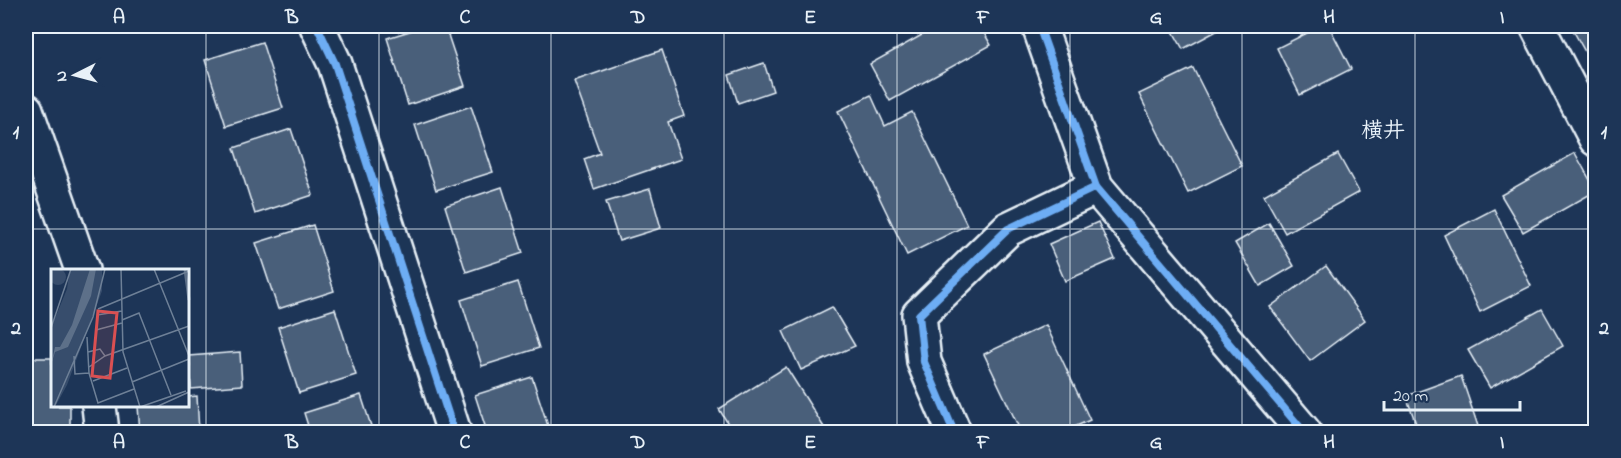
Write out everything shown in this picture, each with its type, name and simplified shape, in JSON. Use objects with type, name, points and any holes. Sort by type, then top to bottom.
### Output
[{"type":"street","points":[[318,26],[335,64],[453,432]]},
{"type":"street","points":[[1039,26],[1096,187],[1304,432]]},
{"type":"street","points":[[1537,26],[1596,139]]},
{"type":"street","points":[[26,110],[82,269]]},
{"type":"street","points":[[954,432],[924,362],[919,315],[1008,229],[1096,187]]},
{"type":"street","points":[[99,407],[102,432]]},
{"type":"building","points":[[426,26],[445,26],[465,86],[408,105],[387,38]]},
{"type":"building","points":[[803,26],[838,26],[804,32]]},
{"type":"building","points":[[938,26],[980,26],[991,45],[890,101],[870,64]]},
{"type":"building","points":[[1170,26],[1226,26],[1183,49]]},
{"type":"building","points":[[1321,26],[1329,26],[1351,69],[1300,95],[1277,48]]},
{"type":"building","points":[[1580,26],[1596,26],[1594,68],[1573,30]]},
{"type":"building","points":[[262,42],[283,108],[226,126],[205,60]]},
{"type":"building","points":[[662,50],[684,116],[668,122],[681,159],[594,189],[584,159],[600,153],[574,81]]},
{"type":"building","points":[[764,63],[773,91],[738,103],[729,75]]},
{"type":"building","points":[[1193,68],[1242,166],[1188,193],[1139,94]]},
{"type":"building","points":[[871,95],[885,126],[912,112],[967,225],[907,255],[838,111]]},
{"type":"building","points":[[471,106],[493,172],[436,190],[415,125]]},
{"type":"building","points":[[291,129],[313,195],[255,214],[234,148]]},
{"type":"building","points":[[1575,153],[1596,191],[1523,232],[1501,195]]},
{"type":"building","points":[[1338,154],[1359,192],[1285,233],[1264,195]]},
{"type":"building","points":[[502,187],[523,253],[466,272],[445,206]]},
{"type":"building","points":[[650,189],[661,228],[619,241],[606,202]]},
{"type":"building","points":[[1494,209],[1531,286],[1480,312],[1444,235]]},
{"type":"building","points":[[1098,222],[1115,259],[1065,281],[1049,244]]},
{"type":"building","points":[[1269,223],[1294,266],[1260,286],[1235,243]]},
{"type":"building","points":[[313,225],[334,291],[278,309],[256,243]]},
{"type":"building","points":[[1326,266],[1365,320],[1310,361],[1270,307]]},
{"type":"building","points":[[518,282],[539,348],[482,366],[461,300]]},
{"type":"building","points":[[832,307],[855,346],[801,370],[783,331]]},
{"type":"building","points":[[335,309],[356,375],[299,393],[278,327]]},
{"type":"building","points":[[1542,309],[1563,346],[1490,388],[1468,350]]},
{"type":"building","points":[[1046,325],[1090,420],[1063,432],[1021,432],[984,354]]},
{"type":"building","points":[[240,352],[242,385],[191,389],[189,356]]},
{"type":"building","points":[[26,358],[51,358],[51,407],[70,407],[70,432],[26,432]]},
{"type":"building","points":[[786,367],[827,432],[733,432],[719,409]]},
{"type":"building","points":[[1461,376],[1480,432],[1419,432],[1406,396]]},
{"type":"building","points":[[532,377],[550,432],[487,432],[475,395]]},
{"type":"building","points":[[361,395],[373,432],[310,432],[304,413]]},
{"type":"building","points":[[197,396],[199,432],[140,432],[138,407],[189,407],[189,397]]},
{"type":"cycle path","points":[[317,26],[335,64],[454,432]]},
{"type":"cycle path","points":[[1039,26],[1096,187],[1304,432]]},
{"type":"cycle path","points":[[954,432],[924,362],[919,315],[1008,229],[1096,187]]},
{"type":"district","name":"横井","points":[[1383,132]]}]
